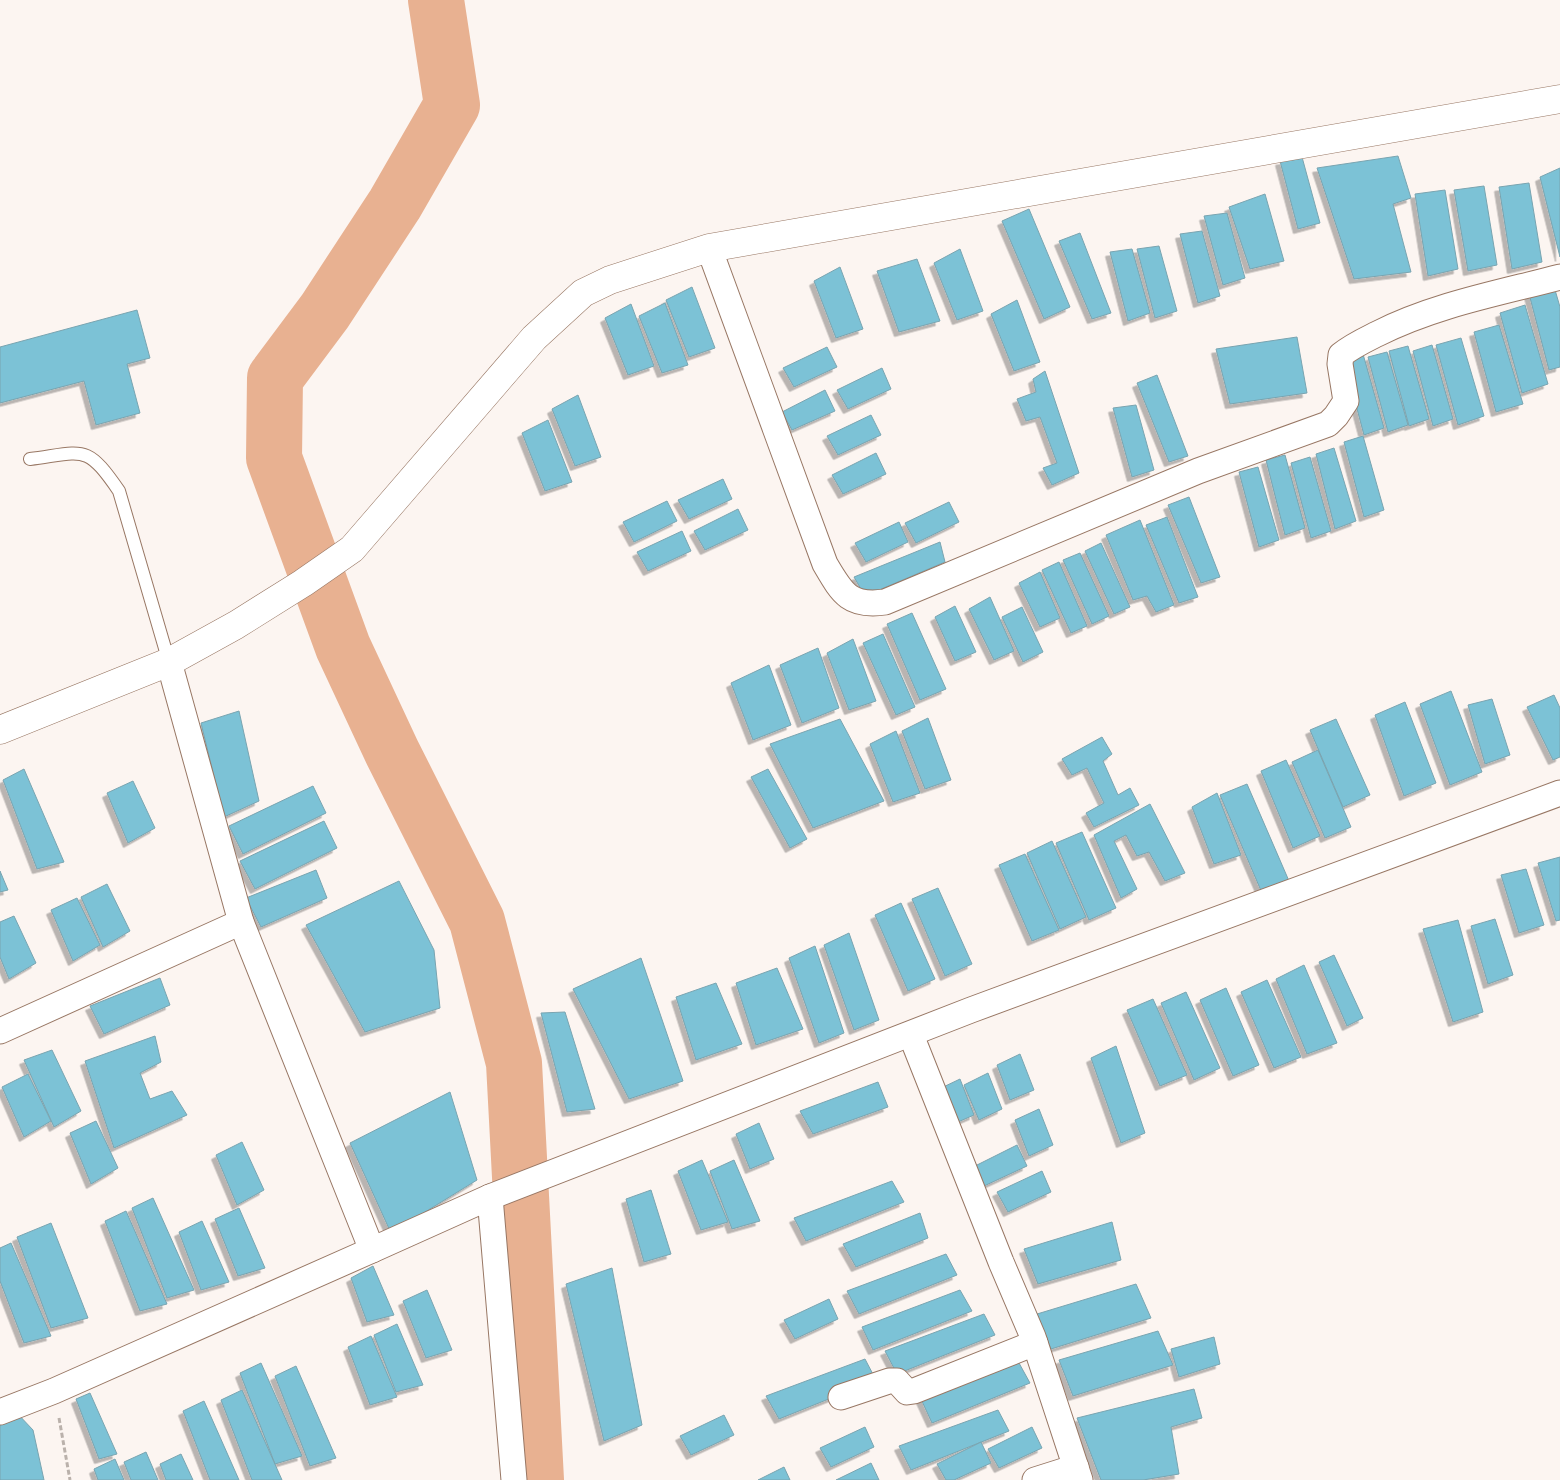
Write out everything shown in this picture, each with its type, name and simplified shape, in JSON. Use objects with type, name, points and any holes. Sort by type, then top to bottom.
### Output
[{"type":"street","points":[[0,730],[169,662],[236,625],[303,583],[352,549],[534,338],[583,293],[610,280],[709,248],[1560,99]]},
{"type":"street","points":[[709,248],[825,564],[838,586],[851,600],[867,604],[885,602],[1198,472],[1328,424],[1336,416],[1346,400],[1340,364],[1341,355],[1349,348],[1398,324],[1449,306],[1560,278]]},
{"type":"street","points":[[169,662],[242,922],[372,1250]]},
{"type":"street","points":[[0,1412],[54,1391],[495,1194],[911,1035],[971,1010],[1560,793]]},
{"type":"street","points":[[0,1031],[242,922]]},
{"type":"street","points":[[911,1035],[1035,1343],[1078,1473],[1035,1480]]},
{"type":"street","points":[[495,1194],[514,1480]]},
{"type":"street","points":[[841,1398],[889,1381],[897,1381],[907,1392],[914,1392],[1035,1343]]},
{"type":"lane","points":[[30,459],[82,452],[93,457],[119,491],[169,662]]},
{"type":"path","points":[[54,1391],[70,1480]]},
{"type":"building","points":[[1398,156],[1411,198],[1393,204],[1411,272],[1354,279],[1317,168]]},
{"type":"building","points":[[1302,157],[1320,223],[1298,229],[1280,161]]},
{"type":"building","points":[[1560,168],[1560,257],[1540,177]]},
{"type":"building","points":[[1529,183],[1542,262],[1512,269],[1499,187]]},
{"type":"building","points":[[1484,186],[1497,265],[1468,271],[1454,190]]},
{"type":"building","points":[[1445,190],[1458,269],[1428,276],[1415,194]]},
{"type":"building","points":[[1265,194],[1284,261],[1250,269],[1229,207]]},
{"type":"building","points":[[1029,209],[1070,307],[1044,319],[1002,221]]},
{"type":"building","points":[[1227,213],[1245,278],[1223,285],[1204,216]]},
{"type":"building","points":[[1202,231],[1220,296],[1198,303],[1180,234]]},
{"type":"building","points":[[1080,233],[1111,313],[1092,319],[1059,241]]},
{"type":"building","points":[[1159,246],[1177,311],[1155,318],[1137,249]]},
{"type":"building","points":[[960,249],[983,311],[957,320],[934,263]]},
{"type":"building","points":[[1132,249],[1150,313],[1128,321],[1110,252]]},
{"type":"building","points":[[917,259],[940,321],[899,332],[877,271]]},
{"type":"building","points":[[840,267],[863,329],[836,338],[814,281]]},
{"type":"building","points":[[1553,283],[1560,307],[1560,367],[1549,370],[1528,290]]},
{"type":"building","points":[[692,287],[715,348],[689,357],[666,300]]},
{"type":"building","points":[[1017,300],[1040,362],[1014,371],[991,314]]},
{"type":"building","points":[[665,303],[688,365],[662,373],[639,316]]},
{"type":"building","points":[[631,304],[654,366],[628,375],[605,318]]},
{"type":"building","points":[[1525,305],[1548,384],[1522,393],[1500,313]]},
{"type":"building","points":[[137,310],[150,358],[127,364],[140,413],[96,425],[84,381],[0,403],[0,347]]},
{"type":"building","points":[[1499,325],[1523,404],[1496,412],[1474,332]]},
{"type":"building","points":[[1297,337],[1307,393],[1230,404],[1216,349]]},
{"type":"building","points":[[1461,338],[1484,416],[1458,425],[1436,345]]},
{"type":"building","points":[[1432,345],[1453,419],[1433,426],[1413,351]]},
{"type":"building","points":[[1408,346],[1429,419],[1409,426],[1389,351]]},
{"type":"building","points":[[827,347],[837,367],[794,387],[783,368]]},
{"type":"building","points":[[1387,352],[1408,425],[1388,432],[1368,357]]},
{"type":"building","points":[[1363,354],[1384,428],[1364,435],[1344,360]]},
{"type":"building","points":[[882,368],[891,389],[848,409],[837,390]]},
{"type":"building","points":[[1045,371],[1079,473],[1052,485],[1043,468],[1057,463],[1040,417],[1026,421],[1017,399],[1036,392],[1033,379]]},
{"type":"building","points":[[1157,375],[1188,456],[1169,462],[1137,383]]},
{"type":"building","points":[[825,390],[835,411],[792,430],[782,412]]},
{"type":"building","points":[[578,395],[601,457],[575,466],[552,409]]},
{"type":"building","points":[[1136,405],[1154,470],[1132,477],[1113,408]]},
{"type":"building","points":[[871,415],[881,435],[838,455],[827,436]]},
{"type":"building","points":[[548,420],[572,482],[545,491],[522,433]]},
{"type":"building","points":[[1363,436],[1384,510],[1364,517],[1344,442]]},
{"type":"building","points":[[1334,448],[1356,521],[1335,529],[1316,454]]},
{"type":"building","points":[[876,453],[886,474],[843,494],[832,475]]},
{"type":"building","points":[[1285,455],[1305,528],[1285,535],[1266,460]]},
{"type":"building","points":[[1310,457],[1331,531],[1311,538],[1291,463]]},
{"type":"building","points":[[1258,467],[1279,540],[1259,547],[1239,472]]},
{"type":"building","points":[[723,479],[732,499],[689,519],[678,500]]},
{"type":"building","points":[[1189,497],[1220,577],[1201,583],[1168,505]]},
{"type":"building","points":[[667,501],[677,521],[634,542],[623,522]]},
{"type":"building","points":[[949,502],[959,522],[916,543],[905,523]]},
{"type":"building","points":[[738,509],[748,530],[705,550],[694,531]]},
{"type":"building","points":[[1167,517],[1198,597],[1179,603],[1146,525]]},
{"type":"building","points":[[1140,520],[1174,605],[1156,612],[1147,596],[1133,600],[1106,535]]},
{"type":"building","points":[[899,522],[908,542],[866,562],[855,543]]},
{"type":"building","points":[[682,531],[691,551],[648,571],[637,552]]},
{"type":"building","points":[[940,542],[945,562],[865,596],[854,577]]},
{"type":"building","points":[[1101,543],[1130,607],[1114,614],[1085,551]]},
{"type":"building","points":[[1080,553],[1109,616],[1092,624],[1063,560]]},
{"type":"building","points":[[1059,562],[1087,626],[1071,633],[1042,570]]},
{"type":"building","points":[[1040,572],[1060,618],[1040,627],[1019,583]]},
{"type":"building","points":[[990,597],[1014,651],[994,660],[969,609]]},
{"type":"building","points":[[955,606],[976,652],[955,661],[935,617]]},
{"type":"building","points":[[1022,607],[1043,652],[1023,662],[1002,617]]},
{"type":"building","points":[[912,613],[946,689],[920,700],[887,624]]},
{"type":"building","points":[[883,634],[915,707],[896,715],[863,643]]},
{"type":"building","points":[[853,639],[876,701],[849,710],[827,653]]},
{"type":"building","points":[[818,648],[839,708],[802,723],[780,665]]},
{"type":"building","points":[[769,665],[791,725],[753,740],[731,683]]},
{"type":"building","points":[[1451,691],[1482,772],[1450,785],[1420,704]]},
{"type":"building","points":[[1554,695],[1560,708],[1560,757],[1553,760],[1527,707]]},
{"type":"building","points":[[1492,699],[1510,755],[1485,764],[1468,705]]},
{"type":"building","points":[[1405,702],[1436,783],[1404,796],[1375,715]]},
{"type":"building","points":[[239,711],[259,801],[224,817],[201,723]]},
{"type":"building","points":[[928,718],[951,780],[925,789],[902,731]]},
{"type":"building","points":[[840,719],[884,801],[813,828],[770,744]]},
{"type":"building","points":[[1336,719],[1370,795],[1343,807],[1310,730]]},
{"type":"building","points":[[896,731],[920,793],[893,802],[870,744]]},
{"type":"building","points":[[1102,737],[1112,754],[1103,761],[1118,795],[1130,788],[1139,805],[1094,827],[1086,813],[1104,803],[1087,768],[1072,775],[1062,759]]},
{"type":"building","points":[[1318,750],[1351,827],[1325,838],[1292,762]]},
{"type":"building","points":[[1286,760],[1320,836],[1293,848],[1261,771]]},
{"type":"building","points":[[24,769],[64,862],[37,869],[3,780]]},
{"type":"building","points":[[768,769],[807,839],[790,848],[751,777]]},
{"type":"building","points":[[133,781],[155,828],[128,843],[107,793]]},
{"type":"building","points":[[1247,784],[1289,881],[1262,893],[1220,795]]},
{"type":"building","points":[[313,786],[326,813],[243,854],[229,826]]},
{"type":"building","points":[[1217,793],[1241,855],[1214,864],[1192,807]]},
{"type":"building","points":[[1150,804],[1185,873],[1165,881],[1149,852],[1137,856],[1126,835],[1114,841],[1137,889],[1121,898],[1094,835]]},
{"type":"building","points":[[324,821],[337,848],[255,889],[240,861]]},
{"type":"building","points":[[1082,832],[1116,908],[1089,920],[1056,843]]},
{"type":"building","points":[[1052,841],[1086,917],[1060,929],[1027,853]]},
{"type":"building","points":[[1025,854],[1059,930],[1032,941],[999,865]]},
{"type":"building","points":[[1560,857],[1560,920],[1556,921],[1538,863]]},
{"type":"building","points":[[1526,869],[1544,925],[1519,933],[1501,875]]},
{"type":"building","points":[[316,870],[327,898],[261,927],[246,898]]},
{"type":"building","points":[[0,871],[8,890],[0,892]]},
{"type":"building","points":[[399,881],[434,950],[440,1008],[365,1032],[306,925]]},
{"type":"building","points":[[107,884],[130,931],[103,947],[81,897]]},
{"type":"building","points":[[938,888],[972,964],[945,976],[912,899]]},
{"type":"building","points":[[77,898],[100,945],[73,961],[51,910]]},
{"type":"building","points":[[901,903],[935,979],[908,991],[875,915]]},
{"type":"building","points":[[14,916],[36,963],[9,979],[0,957],[0,922]]},
{"type":"building","points":[[1495,919],[1513,975],[1488,984],[1471,926]]},
{"type":"building","points":[[1458,920],[1483,1012],[1453,1022],[1423,929]]},
{"type":"building","points":[[849,933],[879,1020],[854,1030],[824,945]]},
{"type":"building","points":[[815,946],[844,1033],[819,1043],[789,958]]},
{"type":"building","points":[[1334,955],[1363,1018],[1347,1026],[1319,962]]},
{"type":"building","points":[[641,958],[683,1081],[629,1099],[573,989]]},
{"type":"building","points":[[1304,965],[1337,1043],[1307,1054],[1276,979]]},
{"type":"building","points":[[777,968],[803,1029],[756,1045],[736,983]]},
{"type":"building","points":[[160,978],[170,1005],[104,1034],[90,1006]]},
{"type":"building","points":[[1267,980],[1301,1057],[1274,1068],[1241,992]]},
{"type":"building","points":[[716,983],[742,1044],[696,1060],[676,997]]},
{"type":"building","points":[[1226,988],[1259,1065],[1233,1076],[1200,1000]]},
{"type":"building","points":[[1186,992],[1220,1068],[1194,1080],[1161,1003]]},
{"type":"building","points":[[1153,999],[1187,1075],[1160,1086],[1127,1010]]},
{"type":"building","points":[[565,1012],[595,1109],[567,1112],[541,1013]]},
{"type":"building","points":[[155,1036],[161,1062],[140,1073],[150,1099],[172,1091],[187,1115],[114,1148],[85,1061]]},
{"type":"building","points":[[1116,1046],[1145,1133],[1121,1143],[1091,1058]]},
{"type":"building","points":[[52,1050],[81,1111],[54,1127],[24,1060]]},
{"type":"building","points":[[1020,1054],[1034,1090],[1010,1100],[997,1065]]},
{"type":"building","points":[[988,1073],[1002,1109],[979,1120],[964,1085]]},
{"type":"building","points":[[28,1074],[51,1121],[24,1137],[2,1087]]},
{"type":"building","points":[[960,1079],[974,1115],[951,1125],[937,1090]]},
{"type":"building","points":[[878,1082],[888,1107],[813,1134],[800,1111]]},
{"type":"building","points":[[450,1092],[477,1180],[391,1233],[350,1143]]},
{"type":"building","points":[[1039,1109],[1053,1145],[1029,1156],[1015,1120]]},
{"type":"building","points":[[96,1121],[118,1168],[91,1184],[70,1133]]},
{"type":"building","points":[[759,1123],[774,1159],[750,1169],[736,1134]]},
{"type":"building","points":[[242,1142],[264,1190],[237,1205],[216,1155]]},
{"type":"building","points":[[1017,1145],[1027,1166],[984,1186],[973,1167]]},
{"type":"building","points":[[702,1160],[728,1222],[701,1230],[678,1171]]},
{"type":"building","points":[[734,1160],[760,1221],[732,1229],[710,1171]]},
{"type":"building","points":[[1042,1171],[1051,1192],[1008,1212],[997,1192]]},
{"type":"building","points":[[892,1181],[904,1202],[806,1241],[794,1218]]},
{"type":"building","points":[[651,1190],[671,1254],[644,1262],[626,1199]]},
{"type":"building","points":[[153,1198],[194,1290],[167,1298],[132,1208]]},
{"type":"building","points":[[239,1208],[265,1268],[238,1276],[215,1219]]},
{"type":"building","points":[[126,1211],[167,1304],[140,1311],[105,1221]]},
{"type":"building","points":[[920,1213],[928,1238],[856,1267],[843,1244]]},
{"type":"building","points":[[202,1221],[229,1282],[201,1290],[179,1232]]},
{"type":"building","points":[[1112,1222],[1121,1260],[1038,1284],[1024,1249]]},
{"type":"building","points":[[51,1223],[88,1318],[51,1328],[17,1237]]},
{"type":"building","points":[[11,1243],[51,1336],[24,1343],[0,1281],[0,1248]]},
{"type":"building","points":[[946,1254],[957,1275],[859,1314],[847,1291]]},
{"type":"building","points":[[373,1266],[394,1315],[367,1322],[351,1278]]},
{"type":"building","points":[[612,1268],[642,1425],[604,1441],[566,1284]]},
{"type":"building","points":[[1136,1284],[1151,1318],[1051,1349],[1037,1314]]},
{"type":"building","points":[[427,1290],[452,1350],[426,1358],[403,1301]]},
{"type":"building","points":[[960,1290],[972,1311],[873,1350],[862,1327]]},
{"type":"building","points":[[829,1299],[838,1319],[795,1339],[784,1320]]},
{"type":"building","points":[[984,1314],[995,1335],[897,1374],[885,1351]]},
{"type":"building","points":[[397,1324],[423,1385],[396,1392],[374,1335]]},
{"type":"building","points":[[1158,1331],[1173,1365],[1073,1396],[1059,1360]]},
{"type":"building","points":[[371,1336],[397,1397],[370,1405],[348,1347]]},
{"type":"building","points":[[1214,1337],[1220,1364],[1179,1377],[1171,1349]]},
{"type":"building","points":[[865,1359],[876,1380],[779,1419],[766,1396]]},
{"type":"building","points":[[261,1363],[302,1456],[275,1464],[240,1373]]},
{"type":"building","points":[[1019,1363],[1030,1383],[932,1423],[921,1399]]},
{"type":"building","points":[[296,1366],[336,1458],[310,1466],[275,1376]]},
{"type":"building","points":[[1194,1389],[1202,1418],[1171,1427],[1179,1474],[1143,1480],[1101,1480],[1077,1418]]},
{"type":"building","points":[[242,1390],[282,1480],[252,1480],[221,1400]]},
{"type":"building","points":[[90,1393],[117,1454],[99,1459],[76,1399]]},
{"type":"building","points":[[204,1401],[239,1480],[210,1480],[183,1411]]},
{"type":"building","points":[[998,1410],[1009,1431],[911,1470],[899,1446]]},
{"type":"building","points":[[16,1412],[33,1430],[44,1480],[0,1480],[0,1418]]},
{"type":"building","points":[[724,1415],[734,1435],[691,1455],[680,1436]]},
{"type":"building","points":[[865,1427],[874,1447],[831,1467],[820,1448]]},
{"type":"building","points":[[1032,1427],[1042,1448],[999,1468],[988,1449]]},
{"type":"building","points":[[981,1442],[991,1463],[954,1480],[946,1480],[937,1464]]},
{"type":"building","points":[[146,1452],[158,1480],[131,1480],[124,1462]]},
{"type":"building","points":[[181,1454],[193,1480],[166,1480],[160,1464]]},
{"type":"building","points":[[115,1459],[124,1480],[98,1480],[94,1469]]},
{"type":"building","points":[[871,1463],[879,1480],[836,1480]]},
{"type":"building","points":[[784,1467],[790,1480],[758,1480]]},
{"type":"waterway","points":[[436,0],[452,105],[395,204],[325,311],[275,378],[274,458],[343,647],[392,752],[477,921],[514,1063],[536,1480]]}]
